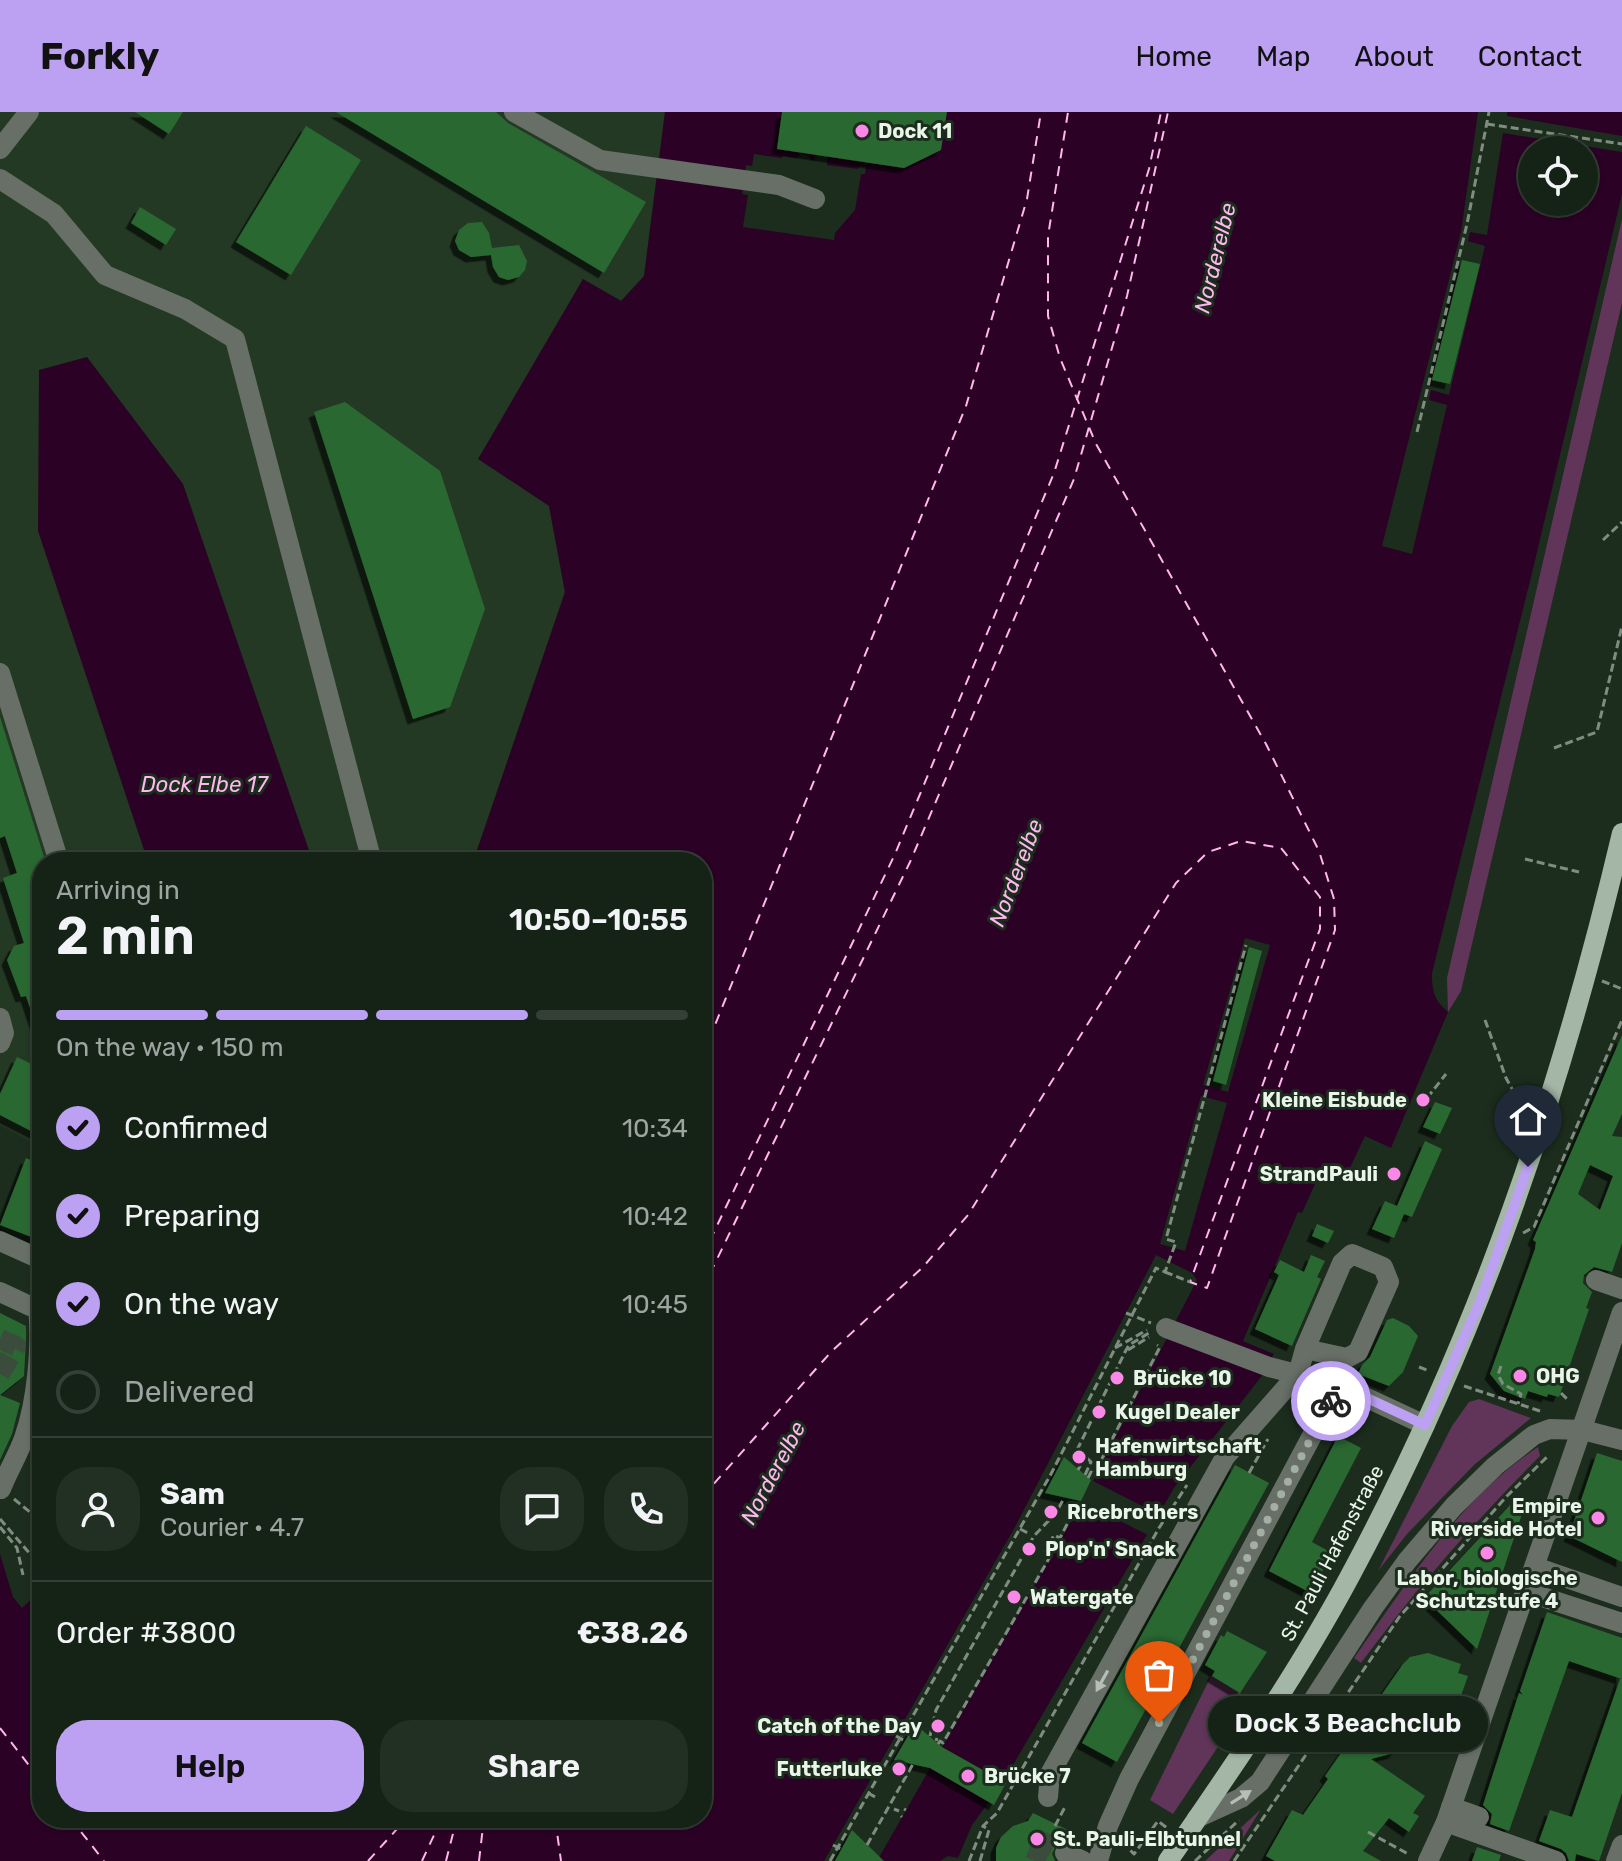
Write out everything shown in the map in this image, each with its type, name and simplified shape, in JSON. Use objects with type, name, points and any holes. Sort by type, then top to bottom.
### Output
[{"type":"main road","name":"St. Pauli Hafenstraße","points":[[1168,1861],[1321,1628],[1369,1540],[1480,1302],[1564,1056],[1622,833]]},
{"type":"street","points":[[0,149],[29,112]]},
{"type":"street","points":[[514,112],[600,160],[779,185],[815,199]]},
{"type":"street","points":[[0,179],[54,214],[105,275],[185,309],[235,339],[369,852]]},
{"type":"street","points":[[0,673],[56,852]]},
{"type":"street","points":[[0,1241],[32,1255]]},
{"type":"street","points":[[1057,1800],[1050,1774],[1225,1457],[1298,1374],[1305,1349],[1342,1263],[1352,1254],[1383,1267],[1389,1282],[1358,1352],[1347,1358],[1305,1349]]},
{"type":"street","points":[[1596,1280],[1622,1289]]},
{"type":"street","points":[[0,1292],[32,1306]]},
{"type":"street","points":[[1428,1861],[1478,1731],[1622,1312]]},
{"type":"street","points":[[1157,1332],[1339,1385],[1425,1425]]},
{"type":"street","points":[[1098,1861],[1108,1826],[1129,1779],[1339,1385]]},
{"type":"street","points":[[1197,1818],[1248,1793],[1263,1777],[1407,1561],[1454,1506],[1495,1466],[1534,1435],[1550,1429],[1583,1430],[1622,1440]]},
{"type":"street","points":[[1,1489],[11,1463],[32,1441]]},
{"type":"street","points":[[1537,1561],[1622,1584]]},
{"type":"street","points":[[1537,1561],[1622,1597]]},
{"type":"street","points":[[1527,1592],[1622,1623]]},
{"type":"street","points":[[1439,1721],[1452,1720],[1478,1731]]},
{"type":"street","points":[[1230,1769],[1258,1768],[1272,1762]]},
{"type":"street","points":[[1448,1815],[1479,1817]]},
{"type":"street","points":[[1448,1815],[1556,1861]]},
{"type":"street","points":[[1616,1861],[1622,1845]]},
{"type":"path","points":[[1417,432],[1462,247],[1489,112]]},
{"type":"path","points":[[1487,124],[1622,144]]},
{"type":"path","points":[[1603,540],[1622,522]]},
{"type":"path","points":[[1554,748],[1597,732],[1622,626]]},
{"type":"path","points":[[1525,859],[1579,872]]},
{"type":"path","points":[[1165,1272],[1176,1242],[1166,1239],[1246,945]]},
{"type":"path","points":[[1612,984],[1622,989]]},
{"type":"path","points":[[1485,1020],[1506,1078],[1517,1098]]},
{"type":"path","points":[[1500,1248],[1534,1227],[1622,1020]]},
{"type":"path","points":[[1427,1098],[1446,1074]]},
{"type":"path","points":[[830,1861],[898,1737],[1020,1529],[1156,1268],[1190,1282]]},
{"type":"path","points":[[1126,1313],[1144,1320]]},
{"type":"path","points":[[1115,1348],[1157,1332]]},
{"type":"path","points":[[1157,1332],[1160,1347],[1094,1474],[1091,1472],[1086,1476],[1091,1462],[1078,1448],[1125,1352],[1129,1345],[1157,1332]]},
{"type":"path","points":[[1501,1366],[1498,1375],[1501,1382],[1521,1394],[1518,1404]]},
{"type":"path","points":[[1419,1367],[1432,1372]]},
{"type":"path","points":[[1460,1384],[1534,1410]]},
{"type":"path","points":[[1561,1393],[1568,1400]]},
{"type":"path","points":[[1078,1470],[1085,1456]]},
{"type":"path","points":[[1234,1861],[1400,1616],[1507,1496],[1548,1456]]},
{"type":"path","points":[[969,1861],[983,1826],[997,1813],[1006,1798],[1157,1527],[1191,1480]]},
{"type":"path","points":[[1,1489],[32,1514]]},
{"type":"path","points":[[930,1736],[936,1710],[1013,1573],[1034,1536],[1056,1513],[1064,1498]]},
{"type":"path","points":[[937,1741],[943,1743],[1051,1555],[1045,1551],[1049,1543],[1054,1535],[1060,1538],[1079,1501]]},
{"type":"path","points":[[0,1519],[32,1556]]},
{"type":"path","points":[[0,1527],[17,1548],[23,1575]]},
{"type":"path","points":[[1020,1529],[1030,1534]]},
{"type":"path","points":[[898,1737],[905,1741]]},
{"type":"path","points":[[867,1845],[913,1764]]},
{"type":"path","points":[[868,1793],[877,1798]]},
{"type":"path","points":[[999,1795],[1006,1798]]},
{"type":"path","points":[[1055,1826],[1057,1800]]},
{"type":"path","points":[[894,1809],[903,1813]]},
{"type":"path","points":[[1136,1850],[1158,1821],[1167,1828]]},
{"type":"path","points":[[980,1861],[989,1830],[983,1826]]},
{"type":"path","points":[[1368,1832],[1421,1861]]},
{"type":"shaded area","points":[[0,112],[665,112],[644,276],[622,301],[582,279],[549,506],[565,592],[476,852],[32,852],[32,1142],[0,1125]]},
{"type":"shaded area","points":[[1622,219],[1622,303],[1461,991],[1448,1012],[1447,978]]},
{"type":"shaded area","points":[[1479,1399],[1531,1418],[1474,1465],[1407,1534],[1378,1571],[1452,1426],[1469,1402]]},
{"type":"shaded area","points":[[1538,1447],[1540,1456],[1447,1556],[1361,1663],[1354,1658],[1459,1516],[1510,1468]]},
{"type":"shaded area","points":[[1211,1676],[1250,1699],[1173,1814],[1150,1800]]},
{"type":"shaded area","points":[[1261,1809],[1229,1861],[1205,1861]]},
{"type":"water","name":"Norderelbe","points":[[665,112],[1622,112],[1622,194],[1432,973],[1435,995],[1448,1012],[1391,1148],[1365,1136],[1347,1174],[1324,1164],[1302,1213],[1298,1212],[1243,1341],[1274,1354],[1261,1377],[1174,1488],[1002,1784],[972,1825],[958,1858],[948,1856],[940,1861],[0,1861],[0,1554],[13,1597],[22,1608],[32,1598],[32,1828],[712,1828],[712,852],[476,852],[565,592],[549,506],[478,459],[583,279],[621,301],[644,276]]},
{"type":"water","name":"Dock Elbe 17","points":[[87,357],[183,484],[310,852],[145,852],[38,531],[39,370]]},
{"type":"pier","points":[[1478,112],[1507,112],[1507,116],[1622,136],[1622,152],[1598,148],[1598,136],[1522,136],[1503,133],[1487,235],[1470,232],[1468,241],[1485,246],[1449,395],[1431,390],[1429,400],[1447,405],[1412,554],[1382,546],[1461,232]]},
{"type":"pier","points":[[754,154],[797,158],[800,154],[808,155],[814,161],[816,154],[827,156],[827,165],[858,169],[859,166],[866,167],[865,174],[861,174],[855,210],[835,233],[834,240],[743,227],[748,195],[742,194],[746,165],[752,166]]},
{"type":"pier","points":[[1245,938],[1270,945],[1228,1092],[1203,1085]]},
{"type":"pier","points":[[1201,1096],[1227,1103],[1185,1251],[1160,1244]]},
{"type":"pier","points":[[1156,1255],[1192,1273],[1197,1280],[1093,1481],[1160,1515],[1150,1536],[1082,1502],[877,1861],[824,1861],[1015,1527]]},
{"type":"building","points":[[135,112],[183,112],[169,134]]},
{"type":"building","points":[[336,112],[496,112],[508,123],[646,202],[604,273]]},
{"type":"building","name":"Dock 11","points":[[782,112],[947,112],[941,150],[904,168],[777,149]]},
{"type":"building","points":[[306,126],[361,160],[291,275],[236,242]]},
{"type":"building","points":[[140,207],[176,229],[166,245],[131,223]]},
{"type":"building","points":[[482,222],[489,233],[492,248],[519,245],[527,261],[519,277],[508,280],[499,277],[491,255],[471,257],[459,250],[455,241],[459,230],[468,223]]},
{"type":"building","points":[[1462,260],[1480,264],[1450,384],[1432,380]]},
{"type":"building","points":[[345,402],[440,471],[485,609],[450,707],[413,719],[314,412]]},
{"type":"building","points":[[0,717],[42,852],[32,852],[32,1014],[26,996],[21,997],[7,960],[14,946],[24,943],[3,878],[17,873],[5,836],[0,838]]},
{"type":"building","points":[[1249,947],[1262,951],[1226,1085],[1213,1081]]},
{"type":"building","points":[[1622,1035],[1622,1114],[1612,1136],[1622,1137],[1622,1243],[1612,1272],[1594,1267],[1584,1275],[1583,1283],[1592,1292],[1586,1308],[1589,1309],[1559,1397],[1528,1391],[1525,1399],[1504,1391],[1490,1374],[1535,1249],[1536,1242],[1533,1240]],"holes":[[[1590,1165],[1613,1176],[1600,1210],[1578,1194]]]},
{"type":"building","points":[[17,1057],[32,1064],[32,1131],[0,1115],[0,1094]]},
{"type":"building","points":[[1435,1102],[1452,1108],[1440,1134],[1423,1127]]},
{"type":"building","points":[[1425,1141],[1442,1149],[1412,1217],[1404,1214],[1394,1238],[1372,1229],[1385,1201],[1397,1206]]},
{"type":"building","points":[[26,1158],[32,1161],[32,1237],[0,1225]]},
{"type":"building","points":[[1317,1224],[1334,1231],[1328,1243],[1312,1236]]},
{"type":"building","points":[[1311,1255],[1325,1261],[1317,1277],[1321,1279],[1292,1346],[1255,1329],[1279,1275],[1274,1272],[1280,1260],[1304,1272]]},
{"type":"building","points":[[0,1313],[26,1326],[26,1339],[24,1376],[0,1395]]},
{"type":"building","points":[[1393,1318],[1409,1326],[1418,1336],[1403,1372],[1389,1386],[1358,1374],[1370,1357],[1387,1320]]},
{"type":"building","points":[[0,1395],[20,1403],[12,1434],[0,1460]]},
{"type":"building","points":[[1338,1436],[1361,1448],[1312,1542],[1332,1553],[1311,1593],[1269,1571]]},
{"type":"building","name":"Empire Riverside Hotel","points":[[1597,1453],[1622,1461],[1622,1562],[1569,1536]]},
{"type":"building","points":[[1064,1457],[1091,1480],[1081,1501],[1045,1493]]},
{"type":"building","points":[[1235,1465],[1269,1483],[1117,1762],[1082,1743]]},
{"type":"building","name":"Labor, biologische Schutzstufe 4","points":[[1513,1502],[1524,1508],[1477,1649],[1424,1598]]},
{"type":"building","points":[[1547,1612],[1622,1638],[1622,1679],[1569,1661],[1509,1831],[1490,1824],[1492,1814],[1483,1805],[1519,1693],[1523,1695],[1520,1691]]},
{"type":"building","points":[[1227,1631],[1267,1652],[1240,1693],[1212,1676],[1215,1671],[1205,1665],[1221,1635],[1224,1637]]},
{"type":"building","points":[[1428,1653],[1461,1664],[1458,1673],[1468,1676],[1457,1707],[1451,1704],[1436,1709],[1413,1701],[1413,1725],[1394,1753],[1371,1759],[1425,1796],[1413,1813],[1419,1816],[1409,1832],[1389,1818],[1363,1851],[1381,1861],[1275,1861],[1266,1856],[1292,1810],[1303,1815],[1328,1779],[1325,1776],[1403,1664],[1410,1657]]},
{"type":"building","points":[[1620,1679],[1622,1793],[1599,1861],[1576,1854],[1575,1861],[1569,1861],[1561,1849],[1539,1841],[1550,1810],[1572,1817]]},
{"type":"building","name":"Brücke 7","points":[[915,1724],[942,1747],[1006,1783],[994,1805],[930,1768],[894,1760]]},
{"type":"building","name":"St. Pauli-Elbtunnel","points":[[1033,1813],[1076,1834],[1073,1842],[1064,1840],[1057,1843],[1052,1854],[1055,1861],[996,1861],[996,1848],[1001,1837],[1013,1826],[1028,1821]]},
{"type":"building","points":[[852,1830],[884,1861],[835,1861]]},
{"type":"building","points":[[1477,1847],[1501,1855],[1499,1861],[1472,1861]]},
{"type":"ferry route","points":[[712,1032],[966,406],[1027,199],[1041,112]]},
{"type":"ferry route","points":[[712,1486],[831,1352],[923,1267],[968,1215],[1176,883],[1208,852],[1241,841],[1281,848],[1320,897],[1320,929],[1190,1282],[1207,1288],[1335,930],[1334,899],[1319,851],[1266,744],[1096,444],[1060,358],[1048,316],[1048,236],[1068,112]]},
{"type":"ferry route","points":[[712,1236],[895,854],[1054,473],[1149,169],[1161,112]]},
{"type":"ferry route","points":[[712,1269],[910,862],[1074,479],[1127,296],[1168,112]]},
{"type":"ferry route","points":[[0,1728],[32,1769]]},
{"type":"ferry route","points":[[78,1828],[104,1861]]},
{"type":"ferry route","points":[[368,1861],[398,1828]]},
{"type":"ferry route","points":[[422,1861],[437,1828]]},
{"type":"ferry route","points":[[446,1861],[454,1828]]},
{"type":"ferry route","points":[[479,1861],[483,1828]]},
{"type":"ferry route","points":[[556,1828],[561,1861]]},
{"type":"tunnel","points":[[0,1339],[16,1346],[0,1374]]},
{"type":"tunnel","points":[[1035,1838],[1065,1853]]},
{"type":"tunnel","points":[[1035,1861],[1043,1842]]},
{"type":"way so far","points":[[1159,1723],[1331,1401]]},
{"type":"place","name":"Dock 11","points":[[862,131]]},
{"type":"place","name":"Kleine Eisbude","points":[[1423,1100]]},
{"type":"place","name":"StrandPauli","points":[[1394,1174]]},
{"type":"place","name":"OHG","points":[[1520,1376]]},
{"type":"place","name":"Brücke 10","points":[[1117,1378]]},
{"type":"place","name":"Kugel Dealer","points":[[1099,1412]]},
{"type":"place","name":"Hafenwirtschaft Hamburg","points":[[1079,1457]]},
{"type":"place","name":"Ricebrothers","points":[[1051,1512]]},
{"type":"place","name":"Empire Riverside Hotel","points":[[1598,1518]]},
{"type":"place","name":"Plop'n' Snack","points":[[1029,1549]]},
{"type":"place","name":"Labor, biologische Schutzstufe 4","points":[[1487,1553]]},
{"type":"place","name":"Watergate","points":[[1014,1597]]},
{"type":"place","name":"Dock 3 Beachclub","points":[[1159,1723]]},
{"type":"place","name":"Catch of the Day","points":[[938,1726]]},
{"type":"place","name":"Futterluke","points":[[899,1769]]},
{"type":"place","name":"Brücke 7","points":[[968,1776]]},
{"type":"place","name":"St. Pauli-Elbtunnel","points":[[1037,1839]]},
{"type":"route","points":[[1331,1401],[1339,1385],[1425,1425],[1480,1302],[1528,1167]]}]
